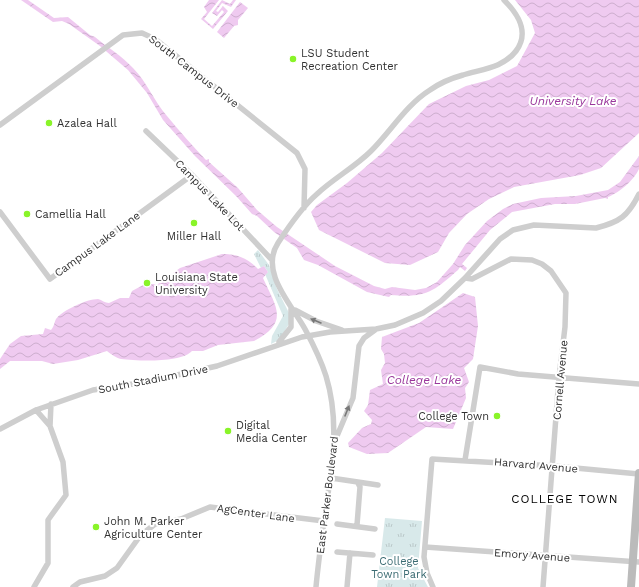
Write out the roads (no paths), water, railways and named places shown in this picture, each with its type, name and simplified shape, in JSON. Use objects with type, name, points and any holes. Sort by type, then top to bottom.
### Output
[{"type":"street","points":[[272,260],[277,244],[304,208],[317,194],[368,153],[404,112],[423,94],[455,78],[498,65],[512,55],[520,44],[522,30],[518,16],[504,0]]},
{"type":"street","name":"South Campus Drive","points":[[0,125],[90,60],[116,39],[126,34],[135,33],[148,35],[156,39],[297,153],[305,169],[304,208]]},
{"type":"street","name":"Campus Lake Lot","points":[[146,131],[192,175],[272,260]]},
{"type":"street","name":"Campus Lake Lane","points":[[0,212],[50,279],[192,175]]},
{"type":"street","name":"South Stadium Drive","points":[[0,429],[36,410],[93,390],[146,382],[217,366],[277,344],[308,336],[344,331],[376,329],[395,325],[423,313],[449,295],[489,250],[505,235],[513,230],[534,225],[596,228],[604,226],[624,217],[639,194]]},
{"type":"street","name":"Cornell Avenue","points":[[465,278],[472,279],[512,259],[537,261],[551,271],[562,286],[567,300],[559,377],[554,466],[543,587]]},
{"type":"street","name":"East Parker Boulevard","points":[[272,260],[278,285],[308,336],[323,368],[331,393],[334,422],[334,448],[316,587]]},
{"type":"street","points":[[291,307],[316,321],[344,331]]},
{"type":"street","points":[[277,344],[283,339],[290,327],[292,316],[291,307]]},
{"type":"street","points":[[334,448],[338,431],[353,398],[359,346],[364,338],[376,329]]},
{"type":"street","points":[[465,460],[480,367],[518,374],[639,384]]},
{"type":"street","points":[[50,426],[51,404]]},
{"type":"street","points":[[34,587],[48,563],[48,520],[66,495],[63,462],[50,426],[36,410]]},
{"type":"street","name":"Harvard Avenue","points":[[425,547],[432,459],[554,466],[639,474]]},
{"type":"street","points":[[631,587],[636,562],[639,474]]},
{"type":"street","points":[[331,478],[358,483],[378,484]]},
{"type":"street","points":[[357,525],[360,487],[358,483]]},
{"type":"street","name":"AgCenter Lane","points":[[73,587],[84,580],[105,576],[117,568],[140,536],[155,524],[181,519],[210,507],[324,522]]},
{"type":"street","points":[[337,524],[357,525],[375,529]]},
{"type":"street","points":[[425,547],[425,565],[433,587]]},
{"type":"street","name":"Emory Avenue","points":[[425,547],[636,562]]},
{"type":"street","points":[[337,552],[373,556]]},
{"type":"street","points":[[347,587],[350,553]]},
{"type":"water","points":[[21,0],[28,0],[54,18],[68,17],[129,64],[138,73],[162,110],[186,138],[206,160],[209,159],[209,162],[238,188],[257,210],[277,227],[335,266],[374,286],[385,289],[392,287],[415,290],[426,288],[437,282],[453,264],[465,245],[487,221],[503,209],[513,204],[541,198],[576,196],[608,190],[620,182],[639,156],[639,169],[626,186],[608,197],[608,199],[605,198],[575,204],[555,204],[512,212],[490,230],[462,264],[467,268],[465,271],[460,267],[442,284],[428,292],[403,296],[391,295],[389,297],[367,292],[318,265],[304,260],[297,248],[274,232],[257,216],[252,214],[237,197],[195,156],[163,120],[147,93],[128,70],[100,46],[69,24],[62,21],[53,22]]},
{"type":"water","points":[[209,0],[219,0],[204,19],[212,26],[224,12],[222,10],[217,16],[212,13],[222,0],[230,4],[233,0],[236,0],[231,7],[222,3],[216,11],[218,12],[223,6],[228,11],[213,29],[201,19],[207,12],[204,7]]},
{"type":"water","name":"University Lake","points":[[515,0],[639,0],[639,133],[601,168],[580,175],[514,187],[489,199],[467,214],[449,233],[438,252],[410,265],[385,263],[319,230],[311,212],[317,205],[347,183],[382,153],[429,104],[466,86],[489,80],[517,66],[535,33],[531,20]]},
{"type":"water","points":[[240,2],[248,8],[238,20],[238,25],[234,26],[224,38],[217,32]]},
{"type":"water","points":[[222,254],[242,257],[258,269],[264,266],[268,272],[263,278],[275,306],[277,313],[276,320],[265,334],[254,341],[218,345],[203,351],[192,351],[179,358],[148,361],[121,359],[115,357],[107,351],[78,360],[53,364],[42,361],[10,361],[0,369],[0,359],[10,344],[21,336],[43,334],[45,328],[51,330],[56,319],[69,309],[93,299],[98,299],[109,303],[120,298],[129,298],[132,291],[145,284],[158,284],[180,268]]},
{"type":"water","name":"College Lake","points":[[463,293],[475,297],[478,326],[473,359],[464,368],[469,382],[465,388],[466,398],[453,429],[426,427],[388,453],[367,454],[349,447],[348,443],[362,428],[371,424],[372,420],[364,411],[368,405],[370,390],[383,384],[381,370],[385,363],[384,354],[381,349],[382,337],[419,323]]},
{"type":"place","name":"LSU Student Recreation Center","points":[[293,59]]},
{"type":"place","name":"Azalea Hall","points":[[49,123]]},
{"type":"place","name":"Camellia Hall","points":[[27,214]]},
{"type":"place","name":"Miller Hall","points":[[194,223]]},
{"type":"place","name":"Louisiana State University","points":[[147,283]]},
{"type":"place","name":"College Town","points":[[497,416]]},
{"type":"place","name":"Digital Media Center","points":[[228,431]]},
{"type":"place","name":"John M. Parker Agriculture Center","points":[[96,527]]},
{"type":"district","name":"COLLEGE TOWN","points":[[565,499]]},
{"type":"park label","name":"College Town Park","points":[[399,567]]}]
